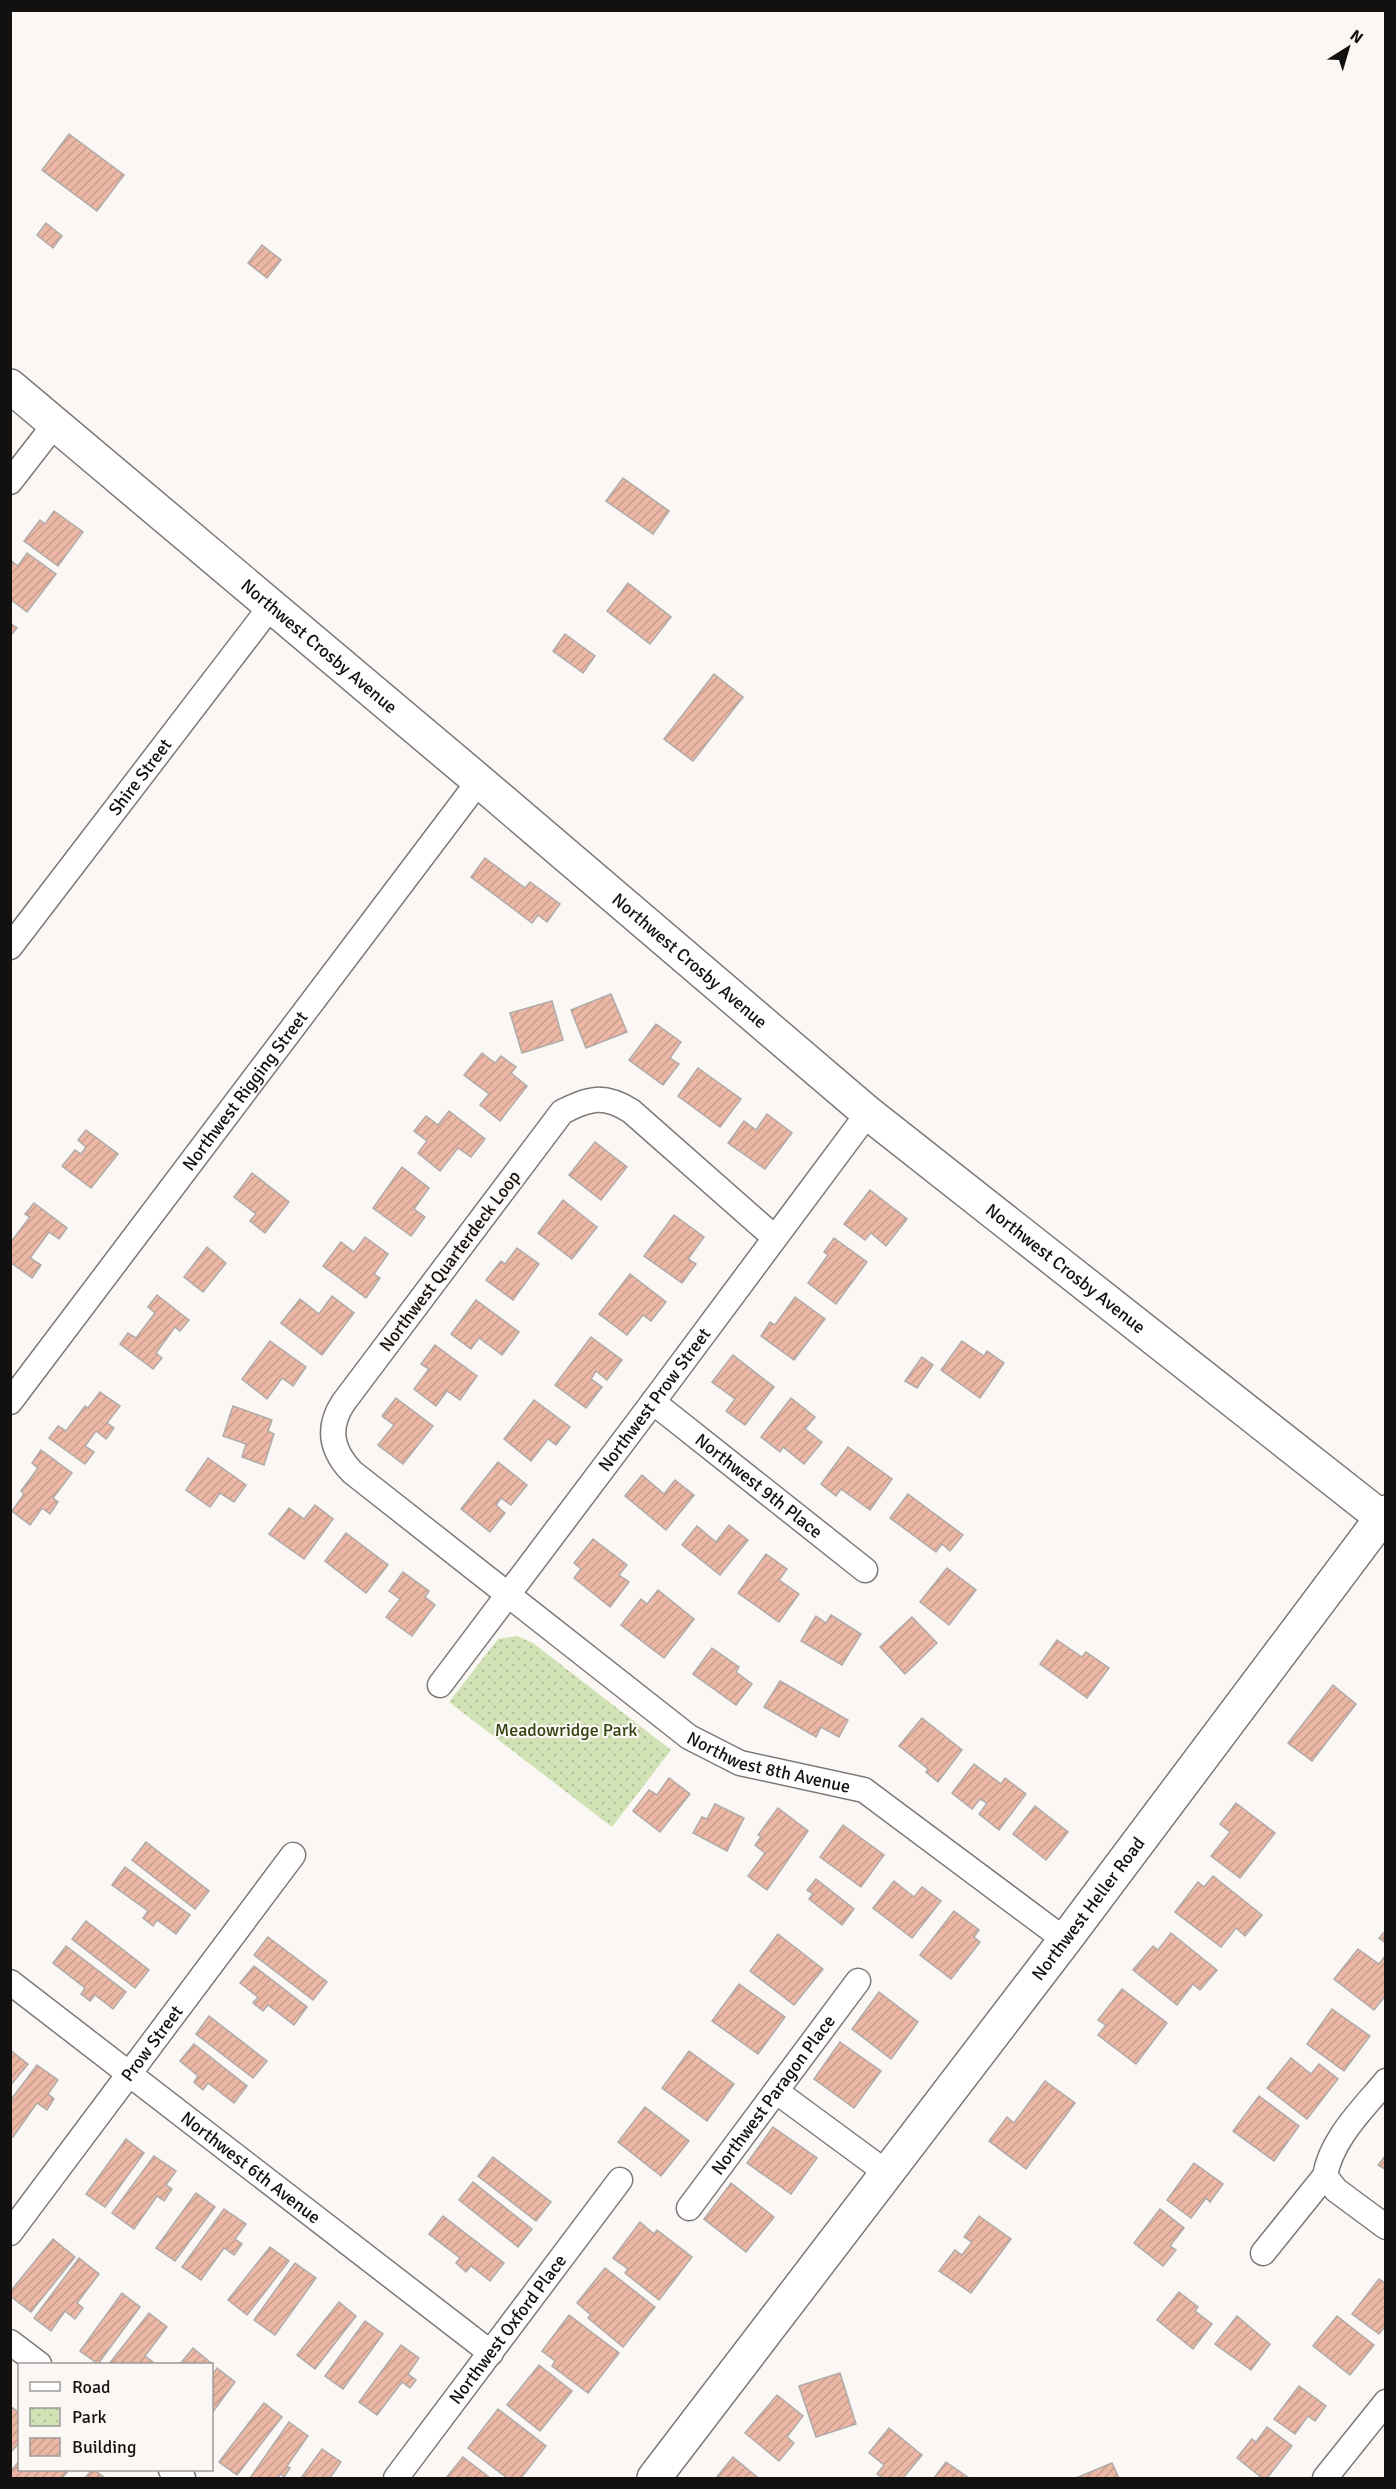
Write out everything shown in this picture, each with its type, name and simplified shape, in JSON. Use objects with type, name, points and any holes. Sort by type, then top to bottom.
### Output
[{"type":"street","name":"Northwest Crosby Avenue","points":[[10,386],[479,781],[868,1113],[1384,1517]]},
{"type":"street","points":[[10,482],[55,424]]},
{"type":"street","name":"Shire Street","points":[[10,947],[272,606]]},
{"type":"street","name":"Northwest Rigging Street","points":[[10,1402],[479,781]]},
{"type":"street","name":"Northwest Quarterdeck Loop","points":[[507,1594],[343,1463],[332,1433],[335,1415],[350,1393],[562,1112],[580,1103],[601,1098],[619,1103],[631,1111],[774,1237]]},
{"type":"street","name":"Northwest Prow Street","points":[[440,1684],[868,1113]]},
{"type":"street","name":"Northwest 9th Place","points":[[653,1402],[865,1570]]},
{"type":"street","name":"Northwest Heller Road","points":[[654,2478],[1065,1940],[1384,1517]]},
{"type":"street","name":"Northwest 8th Avenue","points":[[507,1594],[689,1737],[740,1763],[864,1790],[1065,1940]]},
{"type":"street","name":"Prow Street","points":[[10,2233],[293,1855]]},
{"type":"street","name":"Northwest Paragon Place","points":[[689,2208],[858,1981]]},
{"type":"street","name":"Northwest 6th Avenue","points":[[10,1982],[491,2353]]},
{"type":"street","points":[[1263,2253],[1325,2176],[1327,2160],[1335,2146],[1386,2081]]},
{"type":"street","points":[[777,2092],[886,2174]]},
{"type":"street","points":[[1325,2176],[1336,2190],[1386,2227]]},
{"type":"street","name":"Northwest Oxford Place","points":[[396,2478],[620,2180]]},
{"type":"street","points":[[10,2342],[38,2363]]},
{"type":"street","points":[[1325,2478],[1386,2402]]},
{"type":"green space","name":"Meadowridge Park","points":[[517,1636],[533,1643],[671,1750],[612,1827],[449,1702],[498,1639]]},
{"type":"building","points":[[69,134],[124,175],[97,211],[42,170]]},
{"type":"building","points":[[46,223],[62,236],[53,248],[37,235]]},
{"type":"building","points":[[262,245],[281,260],[267,278],[248,263]]},
{"type":"building","points":[[623,478],[669,511],[653,534],[606,501]]},
{"type":"building","points":[[54,511],[83,532],[58,566],[24,541],[40,520],[45,524]]},
{"type":"building","points":[[27,553],[56,574],[27,612],[10,599],[10,560],[18,566]]},
{"type":"building","points":[[628,583],[671,617],[650,644],[607,611]]},
{"type":"building","points":[[10,623],[17,628],[10,636]]},
{"type":"building","points":[[565,634],[595,656],[583,673],[553,651]]},
{"type":"building","points":[[714,674],[743,697],[693,761],[664,739]]},
{"type":"building","points":[[485,858],[525,888],[530,882],[560,904],[547,922],[538,915],[532,923],[471,877]]},
{"type":"building","points":[[611,994],[627,1032],[586,1048],[571,1010]]},
{"type":"building","points":[[552,1001],[563,1040],[522,1053],[510,1013]]},
{"type":"building","points":[[656,1024],[681,1042],[670,1058],[679,1064],[663,1085],[629,1060]]},
{"type":"building","points":[[482,1053],[495,1063],[501,1056],[516,1067],[511,1073],[527,1086],[500,1121],[480,1105],[489,1094],[464,1075]]},
{"type":"building","points":[[698,1068],[741,1099],[720,1127],[678,1096]]},
{"type":"building","points":[[449,1111],[485,1139],[471,1157],[458,1148],[440,1171],[418,1153],[427,1141],[414,1131],[426,1116],[438,1125]]},
{"type":"building","points":[[767,1114],[792,1133],[765,1169],[728,1143],[744,1121],[756,1130]]},
{"type":"building","points":[[86,1130],[118,1154],[91,1188],[62,1166],[75,1150],[81,1154],[86,1147],[78,1140]]},
{"type":"building","points":[[595,1142],[627,1167],[601,1200],[569,1175]]},
{"type":"building","points":[[402,1167],[429,1188],[414,1209],[425,1217],[411,1236],[373,1208]]},
{"type":"building","points":[[252,1173],[289,1202],[265,1233],[250,1221],[256,1214],[234,1197]]},
{"type":"building","points":[[870,1190],[907,1219],[886,1246],[871,1233],[865,1240],[844,1224]]},
{"type":"building","points":[[563,1200],[597,1227],[572,1259],[538,1233]]},
{"type":"building","points":[[34,1203],[67,1228],[59,1239],[49,1232],[30,1258],[41,1265],[32,1278],[10,1262],[10,1243],[30,1217],[25,1214]]},
{"type":"building","points":[[674,1215],[704,1237],[688,1259],[696,1264],[682,1283],[644,1256]]},
{"type":"building","points":[[365,1237],[388,1254],[374,1274],[380,1278],[366,1298],[323,1266],[341,1242],[354,1252]]},
{"type":"building","points":[[834,1238],[867,1262],[836,1304],[808,1283],[828,1255],[824,1252]]},
{"type":"building","points":[[207,1247],[226,1263],[203,1292],[184,1277]]},
{"type":"building","points":[[517,1248],[539,1264],[513,1300],[486,1280],[501,1261],[505,1264]]},
{"type":"building","points":[[630,1274],[666,1302],[651,1321],[643,1315],[627,1335],[599,1314]]},
{"type":"building","points":[[157,1295],[189,1320],[180,1331],[175,1327],[156,1353],[162,1358],[153,1369],[120,1344],[128,1333],[136,1338],[155,1313],[148,1307]]},
{"type":"building","points":[[332,1296],[354,1313],[322,1355],[281,1323],[300,1299],[319,1314]]},
{"type":"building","points":[[795,1297],[825,1319],[794,1360],[761,1336],[770,1322],[775,1325]]},
{"type":"building","points":[[476,1300],[519,1332],[502,1355],[479,1338],[471,1349],[451,1334]]},
{"type":"building","points":[[591,1337],[622,1360],[607,1380],[596,1371],[591,1379],[602,1387],[586,1408],[555,1385]]},
{"type":"building","points":[[270,1341],[306,1367],[293,1386],[282,1378],[267,1399],[242,1379]]},
{"type":"building","points":[[962,1341],[984,1356],[987,1351],[1004,1363],[980,1398],[941,1370]]},
{"type":"building","points":[[435,1345],[477,1376],[460,1400],[447,1391],[436,1406],[414,1389],[429,1369],[421,1364]]},
{"type":"building","points":[[733,1355],[774,1387],[745,1425],[726,1411],[735,1399],[712,1382]]},
{"type":"building","points":[[922,1357],[933,1365],[917,1388],[905,1381]]},
{"type":"building","points":[[100,1392],[120,1406],[107,1423],[114,1428],[106,1439],[96,1431],[85,1446],[94,1452],[85,1464],[49,1438],[58,1426],[66,1431],[85,1406],[88,1408]]},
{"type":"building","points":[[396,1398],[433,1426],[403,1464],[378,1445],[394,1425],[382,1416]]},
{"type":"building","points":[[791,1398],[815,1417],[805,1429],[822,1442],[804,1464],[783,1447],[780,1452],[761,1437]]},
{"type":"building","points":[[534,1400],[570,1427],[556,1445],[548,1439],[531,1461],[504,1439]]},
{"type":"building","points":[[233,1406],[272,1420],[268,1431],[274,1434],[264,1465],[242,1457],[246,1444],[223,1436]]},
{"type":"building","points":[[848,1447],[892,1479],[870,1510],[841,1489],[836,1496],[821,1484]]},
{"type":"building","points":[[41,1450],[72,1473],[53,1498],[58,1502],[50,1514],[42,1508],[30,1525],[12,1511],[24,1494],[21,1491],[38,1468],[32,1463]]},
{"type":"building","points":[[208,1458],[246,1485],[234,1502],[220,1493],[210,1507],[186,1490]]},
{"type":"building","points":[[498,1462],[527,1485],[511,1505],[501,1498],[496,1505],[505,1513],[490,1532],[461,1509]]},
{"type":"building","points":[[642,1475],[664,1494],[675,1480],[694,1495],[666,1530],[625,1496]]},
{"type":"building","points":[[908,1494],[963,1535],[950,1551],[942,1544],[936,1552],[890,1518]]},
{"type":"building","points":[[315,1505],[333,1519],[304,1559],[269,1534],[289,1508],[304,1519]]},
{"type":"building","points":[[729,1525],[748,1540],[720,1575],[682,1545],[697,1526],[716,1542]]},
{"type":"building","points":[[346,1533],[388,1565],[366,1593],[325,1561]]},
{"type":"building","points":[[593,1539],[627,1565],[619,1575],[629,1582],[610,1607],[574,1578],[581,1569],[574,1563]]},
{"type":"building","points":[[766,1554],[787,1569],[779,1580],[799,1594],[779,1622],[738,1593]]},
{"type":"building","points":[[947,1568],[976,1590],[949,1625],[920,1602]]},
{"type":"building","points":[[403,1572],[429,1591],[425,1597],[435,1605],[412,1636],[386,1617],[400,1599],[389,1591]]},
{"type":"building","points":[[658,1590],[694,1619],[664,1658],[621,1625],[641,1599],[647,1604]]},
{"type":"building","points":[[831,1615],[861,1634],[842,1665],[801,1641],[816,1616],[826,1623]]},
{"type":"building","points":[[912,1617],[937,1643],[905,1674],[880,1647]]},
{"type":"building","points":[[1057,1640],[1082,1657],[1086,1652],[1109,1668],[1087,1698],[1040,1664]]},
{"type":"building","points":[[712,1648],[739,1667],[736,1672],[752,1684],[736,1705],[693,1674]]},
{"type":"building","points":[[780,1681],[848,1720],[839,1737],[821,1727],[816,1737],[764,1707]]},
{"type":"building","points":[[1333,1685],[1356,1704],[1312,1761],[1288,1743]]},
{"type":"building","points":[[922,1718],[962,1750],[938,1782],[926,1772],[928,1769],[899,1746]]},
{"type":"building","points":[[974,1764],[1001,1784],[1005,1778],[1026,1794],[999,1830],[979,1814],[987,1803],[980,1799],[972,1809],[952,1793]]},
{"type":"building","points":[[669,1778],[690,1794],[660,1832],[633,1811],[649,1790],[657,1795]]},
{"type":"building","points":[[1236,1803],[1275,1833],[1240,1878],[1211,1856],[1230,1832],[1220,1824]]},
{"type":"building","points":[[715,1804],[744,1818],[727,1851],[693,1833],[702,1817],[707,1819]]},
{"type":"building","points":[[1035,1806],[1068,1832],[1046,1860],[1013,1834]]},
{"type":"building","points":[[778,1808],[808,1831],[767,1890],[748,1876],[765,1853],[755,1845],[761,1837],[758,1835]]},
{"type":"building","points":[[843,1825],[884,1855],[861,1887],[820,1857]]},
{"type":"building","points":[[146,1842],[209,1891],[195,1909],[132,1860]]},
{"type":"building","points":[[125,1867],[190,1915],[176,1934],[157,1920],[153,1926],[143,1918],[148,1911],[112,1885]]},
{"type":"building","points":[[1213,1876],[1262,1915],[1245,1936],[1236,1928],[1221,1947],[1175,1912],[1198,1882],[1204,1887]]},
{"type":"building","points":[[816,1879],[854,1909],[842,1925],[809,1899],[813,1894],[807,1890]]},
{"type":"building","points":[[894,1881],[914,1897],[922,1887],[941,1901],[912,1938],[873,1908]]},
{"type":"building","points":[[954,1911],[979,1930],[974,1937],[980,1942],[951,1979],[920,1955]]},
{"type":"building","points":[[86,1921],[149,1970],[135,1988],[72,1939]]},
{"type":"building","points":[[1386,1930],[1386,1943],[1379,1938]]},
{"type":"building","points":[[1171,1933],[1217,1970],[1200,1990],[1193,1984],[1177,2005],[1133,1970],[1153,1946],[1158,1950]]},
{"type":"building","points":[[778,1934],[823,1969],[794,2005],[750,1971]]},
{"type":"building","points":[[268,1937],[327,1982],[313,2000],[254,1955]]},
{"type":"building","points":[[66,1946],[126,1992],[113,2009],[95,1995],[90,2001],[81,1994],[85,1988],[53,1963]]},
{"type":"building","points":[[1358,1949],[1379,1964],[1386,1955],[1386,1995],[1374,2010],[1334,1979]]},
{"type":"building","points":[[254,1966],[307,2007],[294,2025],[268,2005],[263,2011],[253,2003],[258,1997],[240,1983]]},
{"type":"building","points":[[739,1984],[785,2017],[758,2054],[712,2021]]},
{"type":"building","points":[[1122,1989],[1167,2023],[1136,2064],[1098,2035],[1106,2025],[1098,2020]]},
{"type":"building","points":[[879,1992],[918,2022],[891,2059],[852,2029]]},
{"type":"building","points":[[1332,2009],[1370,2036],[1344,2071],[1307,2044]]},
{"type":"building","points":[[209,2016],[267,2061],[253,2078],[196,2034]]},
{"type":"building","points":[[840,2042],[881,2071],[854,2108],[814,2079]]},
{"type":"building","points":[[194,2044],[247,2086],[234,2103],[208,2083],[203,2090],[194,2082],[198,2076],[180,2061]]},
{"type":"building","points":[[10,2050],[28,2064],[10,2086]]},
{"type":"building","points":[[689,2051],[734,2084],[707,2121],[662,2088]]},
{"type":"building","points":[[1291,2058],[1311,2074],[1319,2064],[1338,2079],[1307,2119],[1267,2088]]},
{"type":"building","points":[[37,2065],[58,2080],[48,2094],[54,2099],[47,2110],[37,2103],[13,2137],[10,2135],[10,2101]]},
{"type":"building","points":[[1045,2081],[1075,2103],[1026,2169],[989,2141],[1007,2117],[1014,2123]]},
{"type":"building","points":[[1259,2096],[1299,2126],[1274,2161],[1233,2131]]},
{"type":"building","points":[[645,2107],[689,2141],[661,2176],[618,2142]]},
{"type":"building","points":[[773,2127],[817,2158],[791,2194],[747,2163]]},
{"type":"building","points":[[126,2139],[144,2153],[105,2207],[86,2194]]},
{"type":"building","points":[[1386,2155],[1386,2170],[1378,2165]]},
{"type":"building","points":[[154,2156],[176,2171],[166,2185],[172,2189],[164,2201],[157,2196],[134,2229],[112,2213]]},
{"type":"building","points":[[493,2157],[551,2202],[536,2221],[478,2176]]},
{"type":"building","points":[[1194,2163],[1223,2184],[1210,2202],[1206,2198],[1191,2218],[1167,2200]]},
{"type":"building","points":[[473,2182],[532,2229],[518,2247],[459,2200]]},
{"type":"building","points":[[731,2183],[774,2217],[746,2252],[704,2219]]},
{"type":"building","points":[[196,2193],[215,2207],[175,2261],[156,2248]]},
{"type":"building","points":[[224,2209],[246,2224],[235,2239],[242,2244],[234,2255],[224,2248],[201,2280],[182,2267]]},
{"type":"building","points":[[1160,2209],[1184,2228],[1170,2246],[1176,2250],[1163,2266],[1134,2243]]},
{"type":"building","points":[[443,2216],[504,2263],[490,2281],[471,2266],[466,2272],[456,2263],[460,2258],[429,2234]]},
{"type":"building","points":[[979,2216],[1011,2239],[971,2293],[939,2271],[955,2250],[962,2255],[972,2242],[964,2237]]},
{"type":"building","points":[[640,2222],[654,2234],[657,2230],[692,2257],[659,2300],[625,2273],[628,2269],[613,2258]]},
{"type":"building","points":[[53,2239],[75,2257],[31,2312],[10,2296],[10,2292]]},
{"type":"building","points":[[270,2247],[289,2261],[247,2315],[228,2300]]},
{"type":"building","points":[[79,2258],[99,2274],[77,2303],[83,2308],[75,2319],[65,2311],[51,2331],[34,2318]]},
{"type":"building","points":[[295,2263],[316,2278],[275,2335],[254,2320]]},
{"type":"building","points":[[605,2268],[655,2307],[623,2347],[588,2318],[591,2315],[577,2303]]},
{"type":"building","points":[[1379,2279],[1386,2284],[1386,2325],[1379,2334],[1352,2314]]},
{"type":"building","points":[[1179,2292],[1198,2307],[1195,2311],[1212,2324],[1193,2349],[1157,2320]]},
{"type":"building","points":[[122,2293],[140,2307],[99,2363],[80,2351]]},
{"type":"building","points":[[339,2302],[356,2316],[315,2369],[297,2355]]},
{"type":"building","points":[[149,2313],[167,2327],[145,2356],[152,2363],[110,2363]]},
{"type":"building","points":[[569,2315],[619,2353],[588,2393],[552,2366],[555,2361],[542,2351]]},
{"type":"building","points":[[1237,2316],[1270,2344],[1251,2370],[1215,2344]]},
{"type":"building","points":[[1337,2316],[1374,2345],[1350,2375],[1313,2346]]},
{"type":"building","points":[[365,2321],[383,2334],[343,2389],[325,2376]]},
{"type":"building","points":[[401,2345],[419,2358],[408,2374],[416,2380],[410,2388],[402,2382],[377,2415],[359,2402]]},
{"type":"building","points":[[193,2348],[211,2363],[181,2363]]},
{"type":"building","points":[[539,2365],[572,2391],[540,2431],[507,2405]]},
{"type":"building","points":[[217,2368],[235,2382],[213,2412],[213,2374]]},
{"type":"building","points":[[840,2373],[856,2424],[816,2437],[799,2386]]},
{"type":"building","points":[[1299,2386],[1326,2406],[1315,2421],[1308,2416],[1295,2434],[1274,2419]]},
{"type":"building","points":[[777,2395],[803,2416],[787,2437],[794,2443],[779,2461],[745,2433]]},
{"type":"building","points":[[264,2403],[282,2417],[237,2475],[219,2462]]},
{"type":"building","points":[[10,2406],[18,2412],[18,2444],[10,2453]]},
{"type":"building","points":[[498,2409],[546,2446],[521,2478],[507,2478],[468,2448]]},
{"type":"building","points":[[289,2422],[308,2436],[287,2466],[290,2468],[284,2477],[281,2474],[277,2478],[250,2478]]},
{"type":"building","points":[[1267,2427],[1292,2446],[1267,2478],[1262,2478],[1237,2458],[1252,2439],[1256,2442]]},
{"type":"building","points":[[889,2428],[922,2455],[903,2478],[883,2478],[877,2474],[884,2465],[869,2453]]},
{"type":"building","points":[[322,2449],[341,2462],[330,2478],[301,2478]]},
{"type":"building","points":[[463,2457],[490,2478],[446,2478]]},
{"type":"building","points":[[733,2457],[757,2477],[716,2478]]},
{"type":"building","points":[[18,2462],[18,2471],[68,2471],[62,2478],[10,2478],[10,2472]]},
{"type":"building","points":[[946,2462],[969,2478],[934,2478]]},
{"type":"building","points":[[1112,2463],[1119,2478],[1076,2478]]},
{"type":"building","points":[[91,2471],[95,2471],[105,2478],[85,2478]]}]
